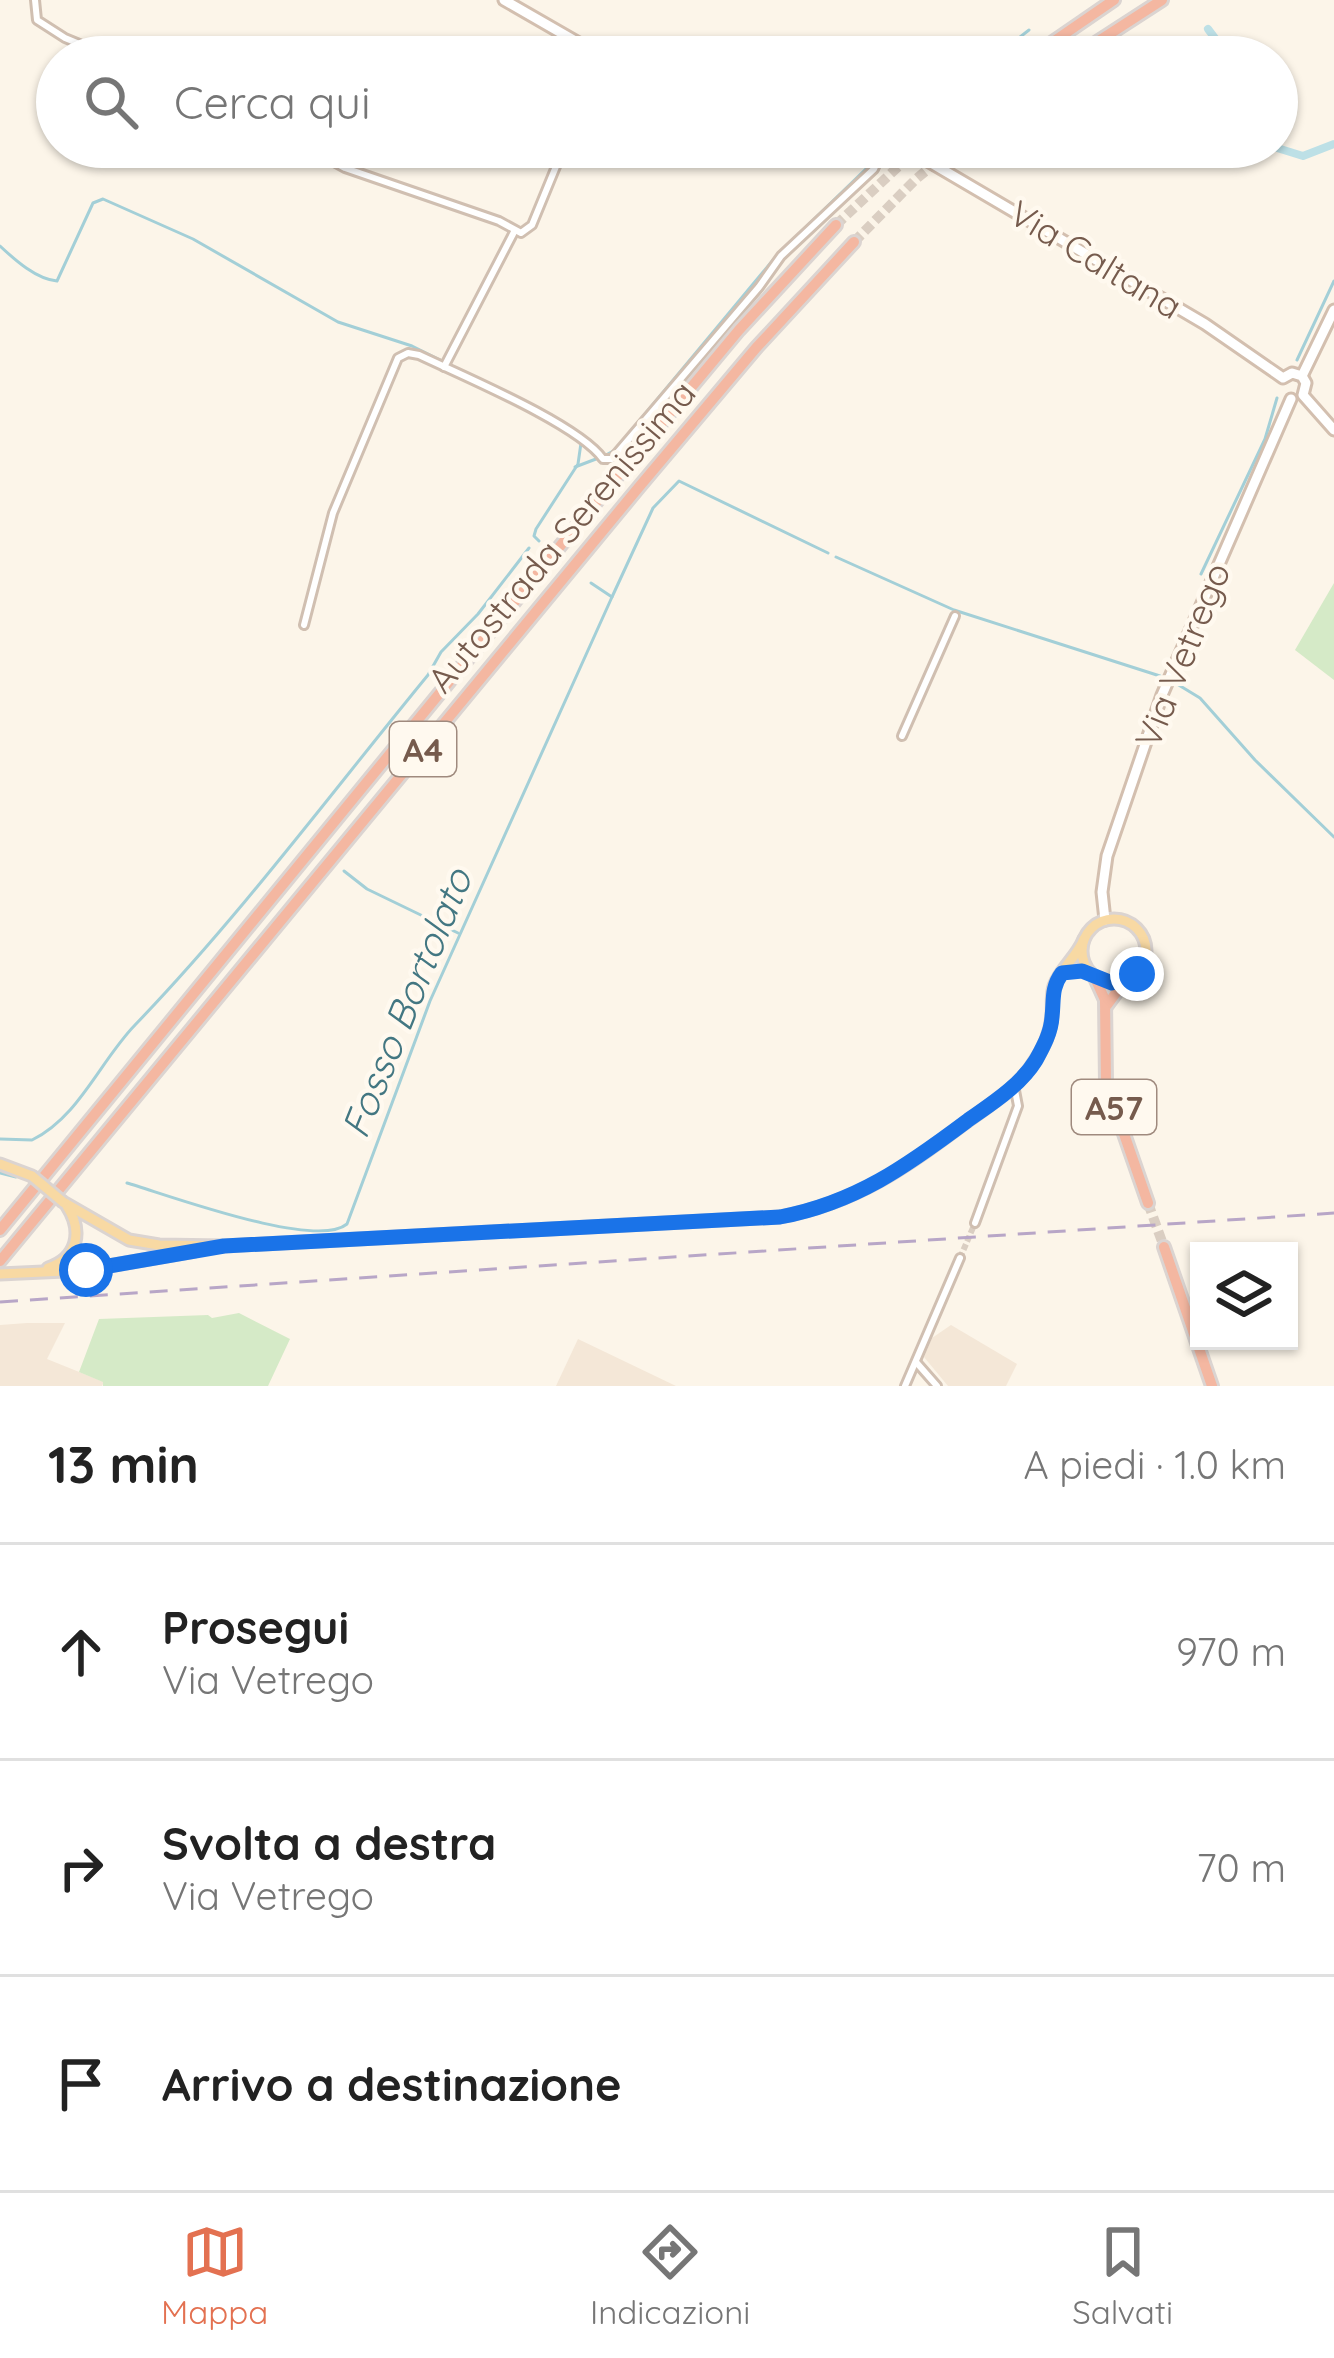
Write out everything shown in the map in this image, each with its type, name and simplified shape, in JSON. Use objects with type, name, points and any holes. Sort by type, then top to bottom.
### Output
[{"type":"highway","points":[[1062,36],[1114,0]]},
{"type":"highway","points":[[1106,36],[1162,0]]},
{"type":"highway","name":"Autostrada Serenissima","points":[[0,1230],[634,455],[836,225]]},
{"type":"highway","name":"Autostrada Serenissima","points":[[0,1262],[639,487],[756,348],[854,242]]},
{"type":"highway","name":"A57","points":[[1093,976],[1103,990],[1106,1008],[1106,1082],[1148,1202]]},
{"type":"highway","points":[[1106,1008],[1124,982]]},
{"type":"highway","points":[[1164,1247],[1212,1386]]},
{"type":"main road","points":[[504,0],[567,36]]},
{"type":"main road","name":"Via Caltana","points":[[940,168],[1205,324],[1283,378]]},
{"type":"main road","points":[[1297,397],[1306,388],[1302,376],[1334,310]]},
{"type":"main road","points":[[1302,376],[1292,373],[1283,378],[1282,393],[1297,397],[1334,430]]},
{"type":"main road","name":"Via Vetrego","points":[[1105,920],[1102,892],[1107,856],[1162,694],[1297,397]]},
{"type":"main road","points":[[0,1164],[32,1176],[63,1202],[129,1240],[159,1245],[224,1246],[756,1218],[811,1211],[894,1175],[1014,1085],[1044,1045],[1054,986],[1088,930],[1105,920],[1127,922],[1143,938],[1142,968],[1124,982],[1112,983],[1076,970],[1062,973]]},
{"type":"main road","points":[[1084,939],[1081,954],[1093,976]]},
{"type":"main road","points":[[26,1273],[57,1265],[72,1252],[76,1227],[63,1202]]},
{"type":"main road","points":[[0,1274],[111,1267],[224,1246]]},
{"type":"street","points":[[35,0],[37,20],[62,36]]},
{"type":"street","points":[[345,168],[499,221],[521,233],[532,225],[555,168]]},
{"type":"street","points":[[304,625],[333,513],[394,364],[403,354],[446,363],[557,423],[606,460],[617,456],[781,256],[875,168]]},
{"type":"street","points":[[446,363],[514,231]]},
{"type":"street","points":[[902,736],[955,616]]},
{"type":"street","points":[[975,1223],[1018,1106],[1014,1085]]},
{"type":"street","points":[[905,1386],[960,1258]]},
{"type":"street","points":[[916,1362],[938,1386]]},
{"type":"shaded area","points":[[65,1323],[47,1359],[104,1382],[102,1386],[0,1386],[0,1325]]},
{"type":"shaded area","points":[[951,1325],[1017,1364],[1006,1386],[948,1386],[924,1357],[932,1338]]},
{"type":"shaded area","points":[[578,1339],[676,1386],[556,1386]]},
{"type":"green space","points":[[1334,583],[1334,680],[1295,650]]},
{"type":"green space","points":[[239,1313],[290,1339],[268,1386],[103,1386],[79,1372],[99,1319],[212,1318]]},
{"type":"waterway","points":[[1208,29],[1213,36]]},
{"type":"waterway","points":[[1021,36],[1029,30]]},
{"type":"waterway","points":[[1298,154],[1334,144]]},
{"type":"waterway","points":[[606,455],[778,254],[867,168]]},
{"type":"waterway","points":[[0,246],[34,273],[57,281],[93,203],[103,199],[193,239],[338,322],[412,346],[486,383]]},
{"type":"waterway","points":[[1297,360],[1334,281]]},
{"type":"waterway","points":[[1201,574],[1265,439],[1277,398]]},
{"type":"waterway","points":[[548,414],[580,434]]},
{"type":"waterway","points":[[539,541],[534,536],[536,529],[578,464],[581,443]]},
{"type":"waterway","points":[[575,467],[596,459]]},
{"type":"waterway","points":[[591,583],[612,597],[653,508],[679,481],[828,553]]},
{"type":"waterway","name":"Fosso Bortolato","points":[[0,1139],[32,1140],[76,1103],[122,1039],[249,897],[529,548]]},
{"type":"waterway","points":[[836,557],[954,610],[1160,676]]},
{"type":"waterway","name":"Fosso Bortolato","points":[[127,1183],[275,1226],[330,1230],[347,1224],[430,1001],[612,597]]},
{"type":"waterway","points":[[1177,684],[1200,698],[1334,837]]},
{"type":"waterway","points":[[344,871],[367,889],[458,933]]},
{"type":"waterway","points":[[0,1173],[16,1177]]},
{"type":"tunnel","points":[[836,225],[897,168]]},
{"type":"tunnel","points":[[854,242],[929,168]]},
{"type":"tunnel","points":[[1148,1203],[1164,1247]]},
{"type":"tunnel","points":[[960,1258],[975,1223]]},
{"type":"railway","points":[[0,1302],[1334,1213]]},
{"type":"route","points":[[86,1270],[224,1246],[780,1217],[811,1211],[894,1175],[1014,1085],[1044,1045],[1052,1017],[1052,992],[1062,973],[1082,971],[1112,983],[1137,974]]}]
